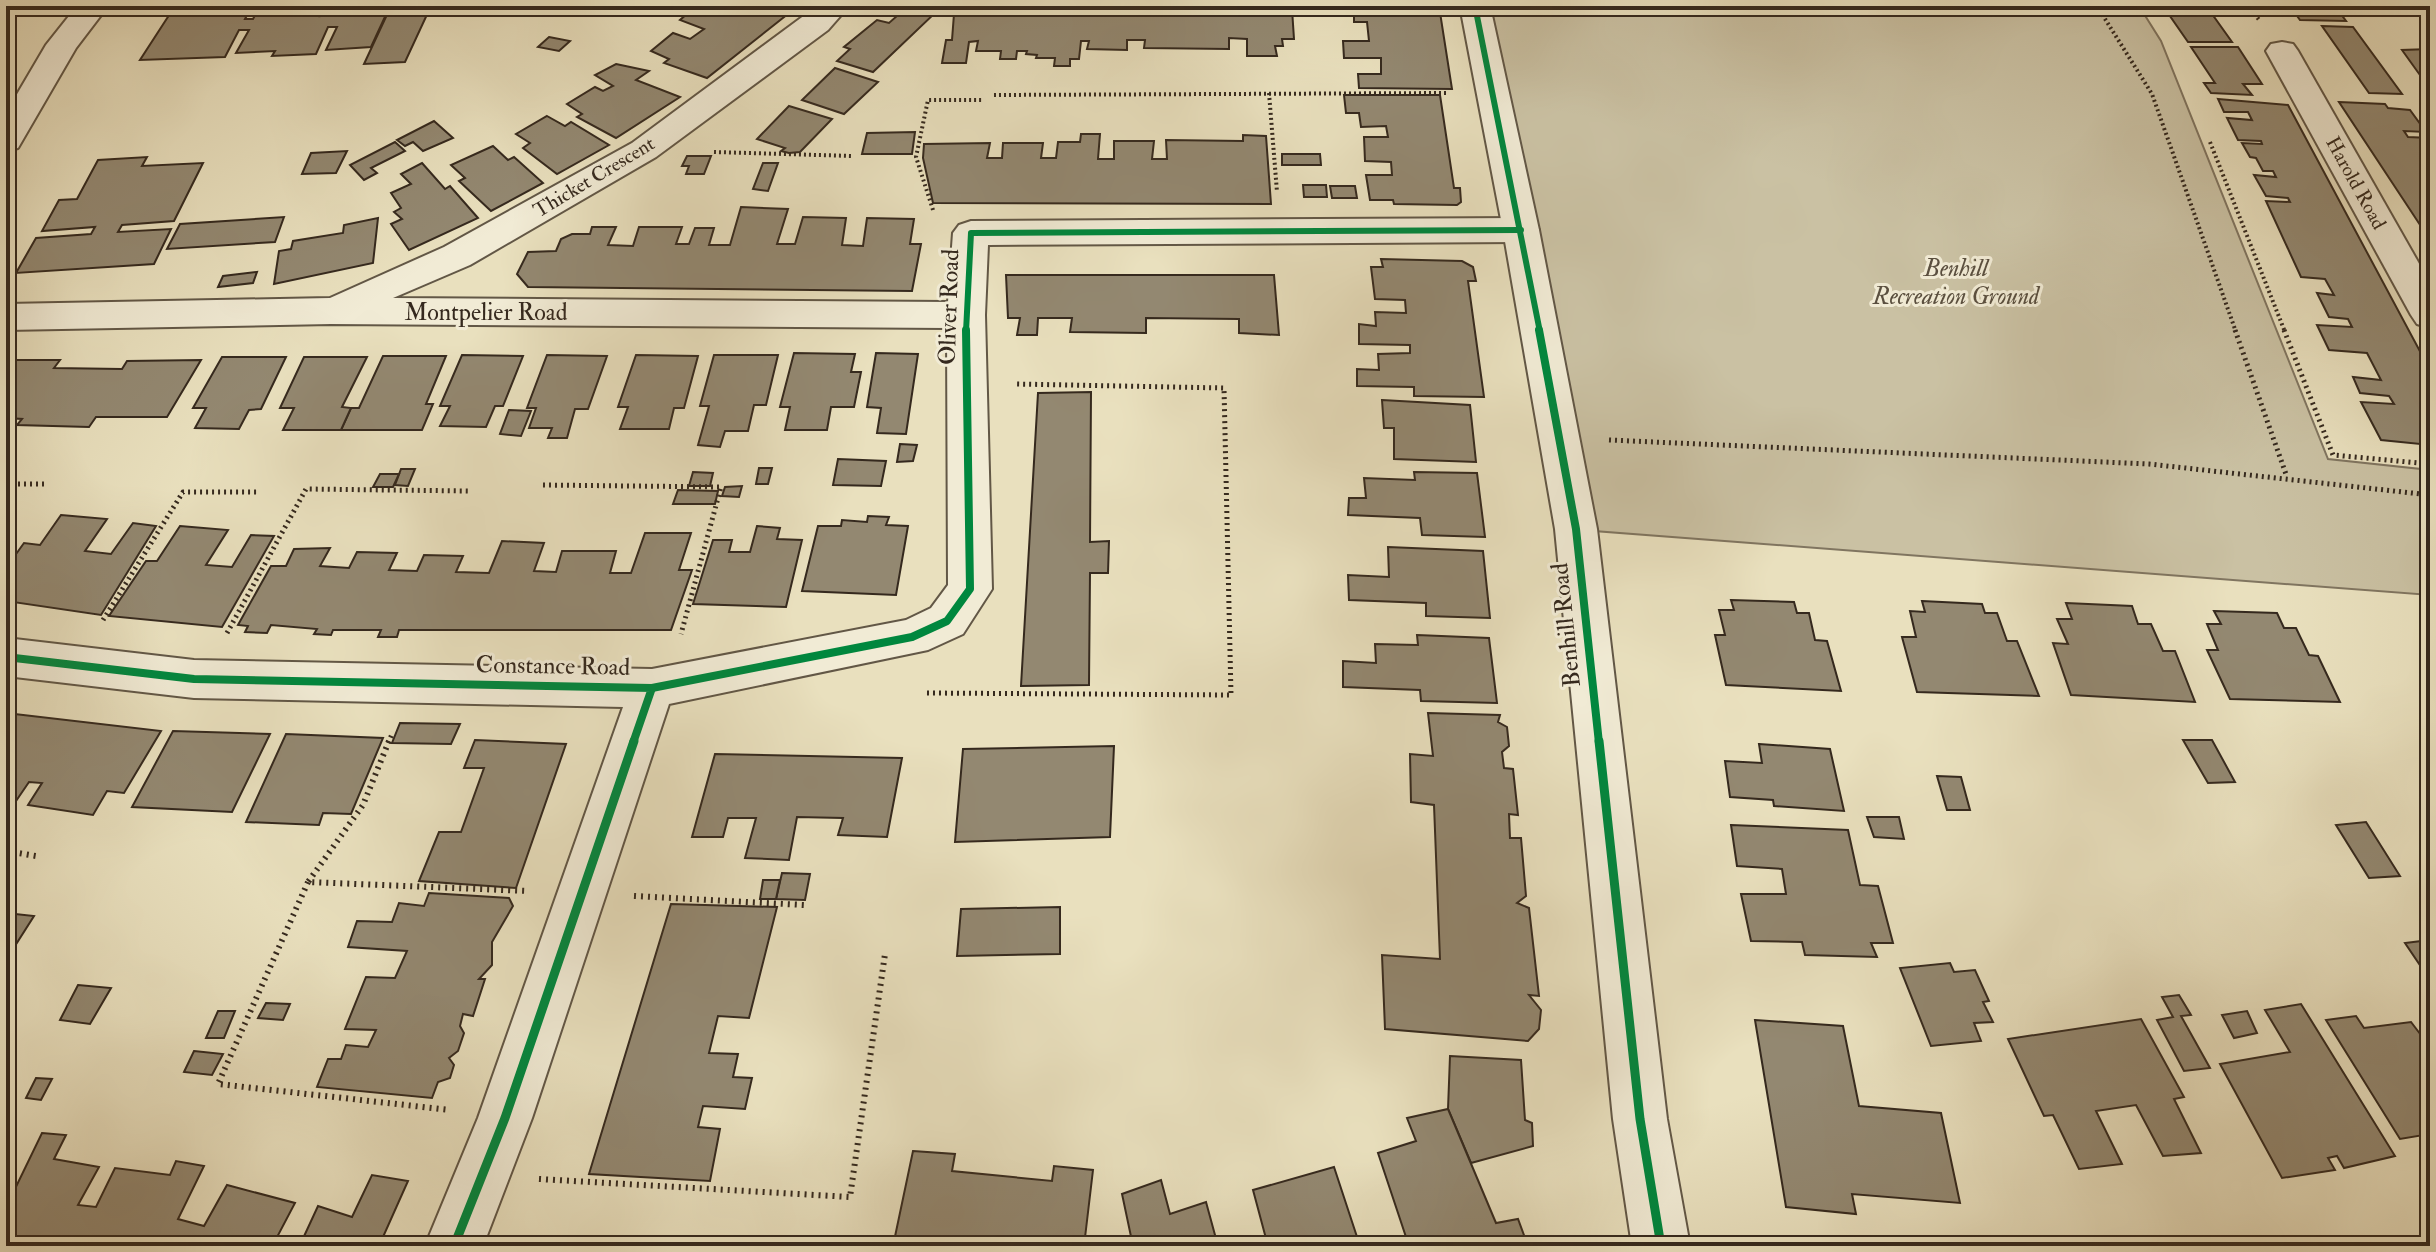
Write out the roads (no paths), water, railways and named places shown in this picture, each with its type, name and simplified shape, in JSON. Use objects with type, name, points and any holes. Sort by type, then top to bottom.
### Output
[{"type":"street","points":[[6,141],[62,45],[93,6]]},
{"type":"street","name":"Thicket Crescent","points":[[331,311],[457,256],[644,150],[817,23],[834,6]]},
{"type":"street","name":"Benhill Road","points":[[1475,6],[1521,230],[1576,529],[1640,1119],[1661,1246]]},
{"type":"street","name":"Harold Road","points":[[2282,51],[2430,315]]},
{"type":"street","name":"Oliver Road","points":[[659,687],[912,637],[947,621],[970,589],[966,315],[971,233],[1521,230]]},
{"type":"street","name":"Montpelier Road","points":[[6,317],[331,311],[966,315]]},
{"type":"street","name":"Constance Road","points":[[6,657],[201,679],[659,687],[581,894],[505,1118],[454,1246]]},
{"type":"park label","name":"Benhill Recreation Ground","points":[[1956,282]]}]
